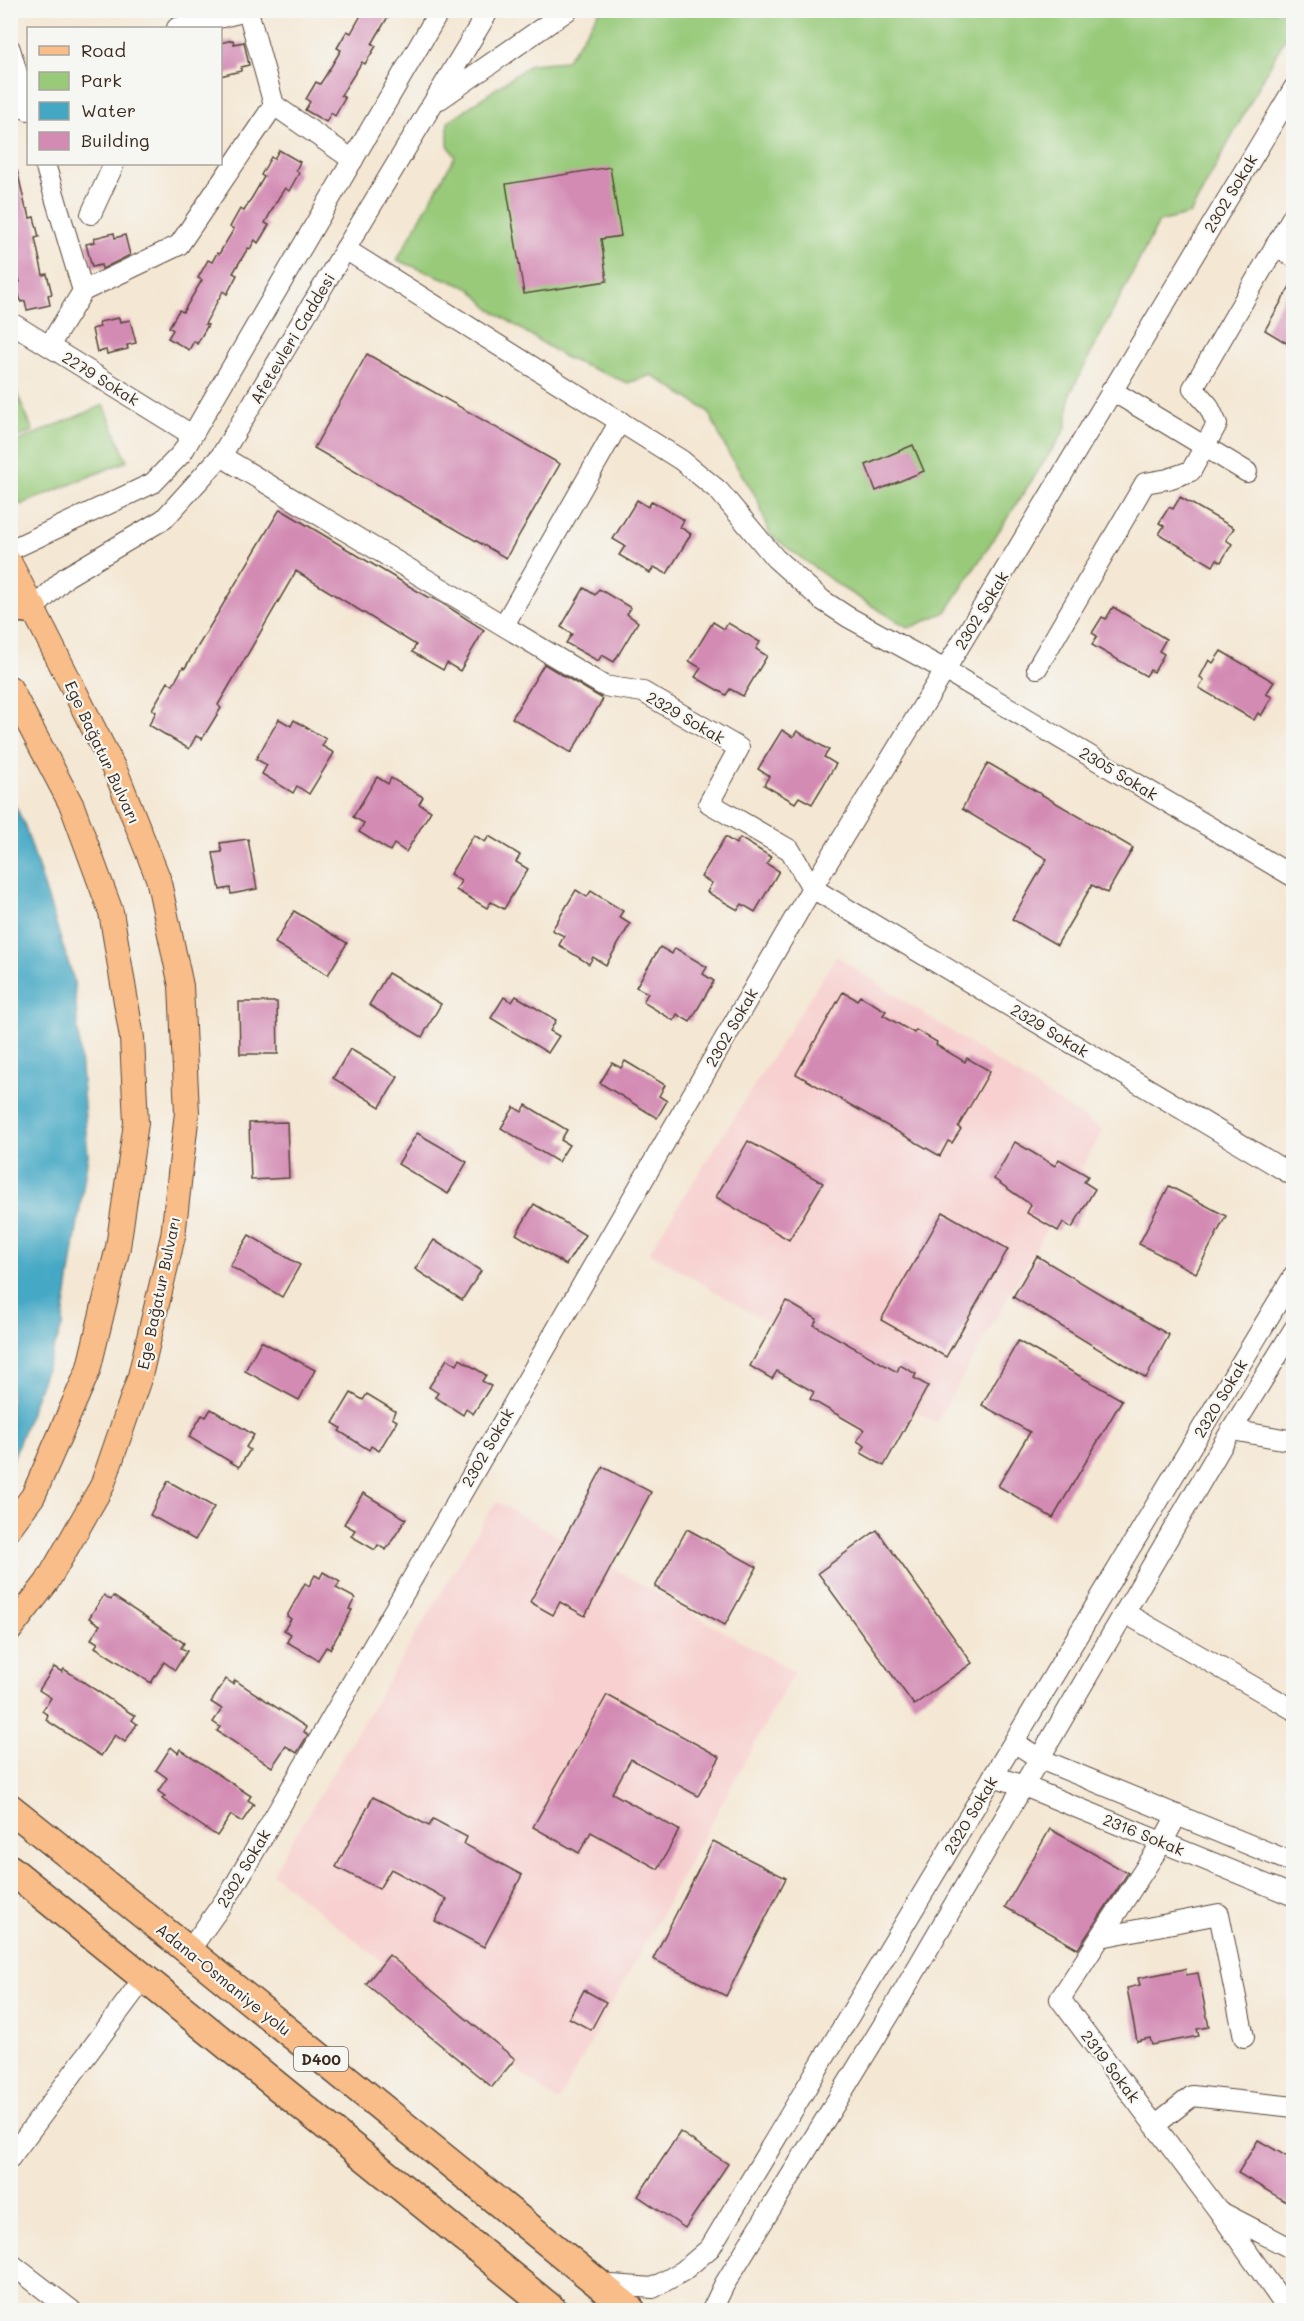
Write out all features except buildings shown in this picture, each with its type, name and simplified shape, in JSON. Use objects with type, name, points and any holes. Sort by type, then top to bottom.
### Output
[{"type":"highway","name":"Adana-Osmaniye yolu","points":[[10,1809],[189,1951],[631,2310]]},
{"type":"highway","name":"D400","points":[[10,1869],[538,2306]]},
{"type":"main road","name":"Ege Bağatur Bulvarı","points":[[10,563],[22,608],[118,777],[158,878],[181,987],[187,1112],[173,1236],[141,1376],[102,1486],[47,1582],[10,1630]]},
{"type":"main road","points":[[10,688],[72,806],[111,912],[132,1038],[136,1123],[118,1247],[88,1371],[33,1496],[10,1527]]},
{"type":"street","points":[[10,550],[153,483],[182,453],[440,10]]},
{"type":"street","name":"Afetevleri Caddesi","points":[[22,608],[66,577],[164,519],[221,456],[489,10]]},
{"type":"street","points":[[432,105],[568,10]]},
{"type":"street","points":[[180,27],[211,15],[250,11],[274,105],[353,160]]},
{"type":"street","points":[[10,49],[27,107]]},
{"type":"street","name":"2302 Sokak","points":[[189,1951],[232,1890],[812,888],[1293,87]]},
{"type":"street","points":[[49,346],[83,291],[179,245],[274,105]]},
{"type":"street","points":[[45,165],[83,291]]},
{"type":"street","points":[[91,214],[114,165]]},
{"type":"street","points":[[1037,668],[1145,483],[1168,479],[1191,471],[1205,447],[1217,424],[1208,405],[1193,388],[1293,214]]},
{"type":"street","points":[[1275,246],[1293,257]]},
{"type":"street","name":"2305 Sokak","points":[[345,249],[620,421],[701,475],[732,504],[753,534],[775,558],[822,600],[856,622],[945,670],[1293,877]]},
{"type":"street","name":"2279 Sokak","points":[[10,322],[192,435]]},
{"type":"street","points":[[1111,390],[1247,472]]},
{"type":"street","points":[[504,625],[620,421]]},
{"type":"street","name":"2329 Sokak","points":[[221,456],[604,686],[643,692],[739,748],[709,803],[790,850],[812,888],[1293,1176]]},
{"type":"street","name":"2320 Sokak","points":[[598,2284],[653,2288],[683,2271],[710,2248],[1293,1275]]},
{"type":"street","name":"2320 Sokak","points":[[712,2310],[724,2284],[896,2004],[1293,1329]]},
{"type":"street","points":[[1232,1430],[1293,1441]]},
{"type":"street","points":[[1125,1613],[1293,1710]]},
{"type":"street","name":"2316 Sokak","points":[[1014,1742],[1040,1759],[1293,1863]]},
{"type":"street","name":"2316 Sokak","points":[[993,1776],[1163,1841],[1293,1896]]},
{"type":"street","name":"2319 Sokak","points":[[1177,1815],[1163,1841],[1060,1999],[1218,2210],[1288,2310]]},
{"type":"street","points":[[1101,1937],[1219,1914],[1244,2037]]},
{"type":"street","points":[[10,2158],[144,1978]]},
{"type":"street","points":[[1155,2125],[1192,2096],[1293,2107]]},
{"type":"street","points":[[1218,2210],[1293,2250]]},
{"type":"street","points":[[10,2264],[71,2310]]},
{"type":"shaded area","points":[[836,956],[1103,1131],[936,1423],[649,1252]]},
{"type":"shaded area","points":[[496,1501],[794,1672],[558,2102],[272,1874]]},
{"type":"green space","points":[[600,11],[1293,11],[1293,23],[1190,214],[1159,222],[1070,394],[1066,428],[946,612],[909,628],[844,589],[770,535],[757,498],[728,453],[708,411],[652,375],[628,383],[566,358],[490,309],[471,289],[397,260],[455,156],[448,145],[448,122],[531,64],[566,61]]},
{"type":"green space","points":[[10,377],[33,431],[11,440],[10,440]]},
{"type":"green space","points":[[104,405],[127,461],[20,505],[11,483],[11,444]]},
{"type":"water","points":[[11,797],[25,826],[74,981],[88,1155],[62,1327],[11,1464]]}]
